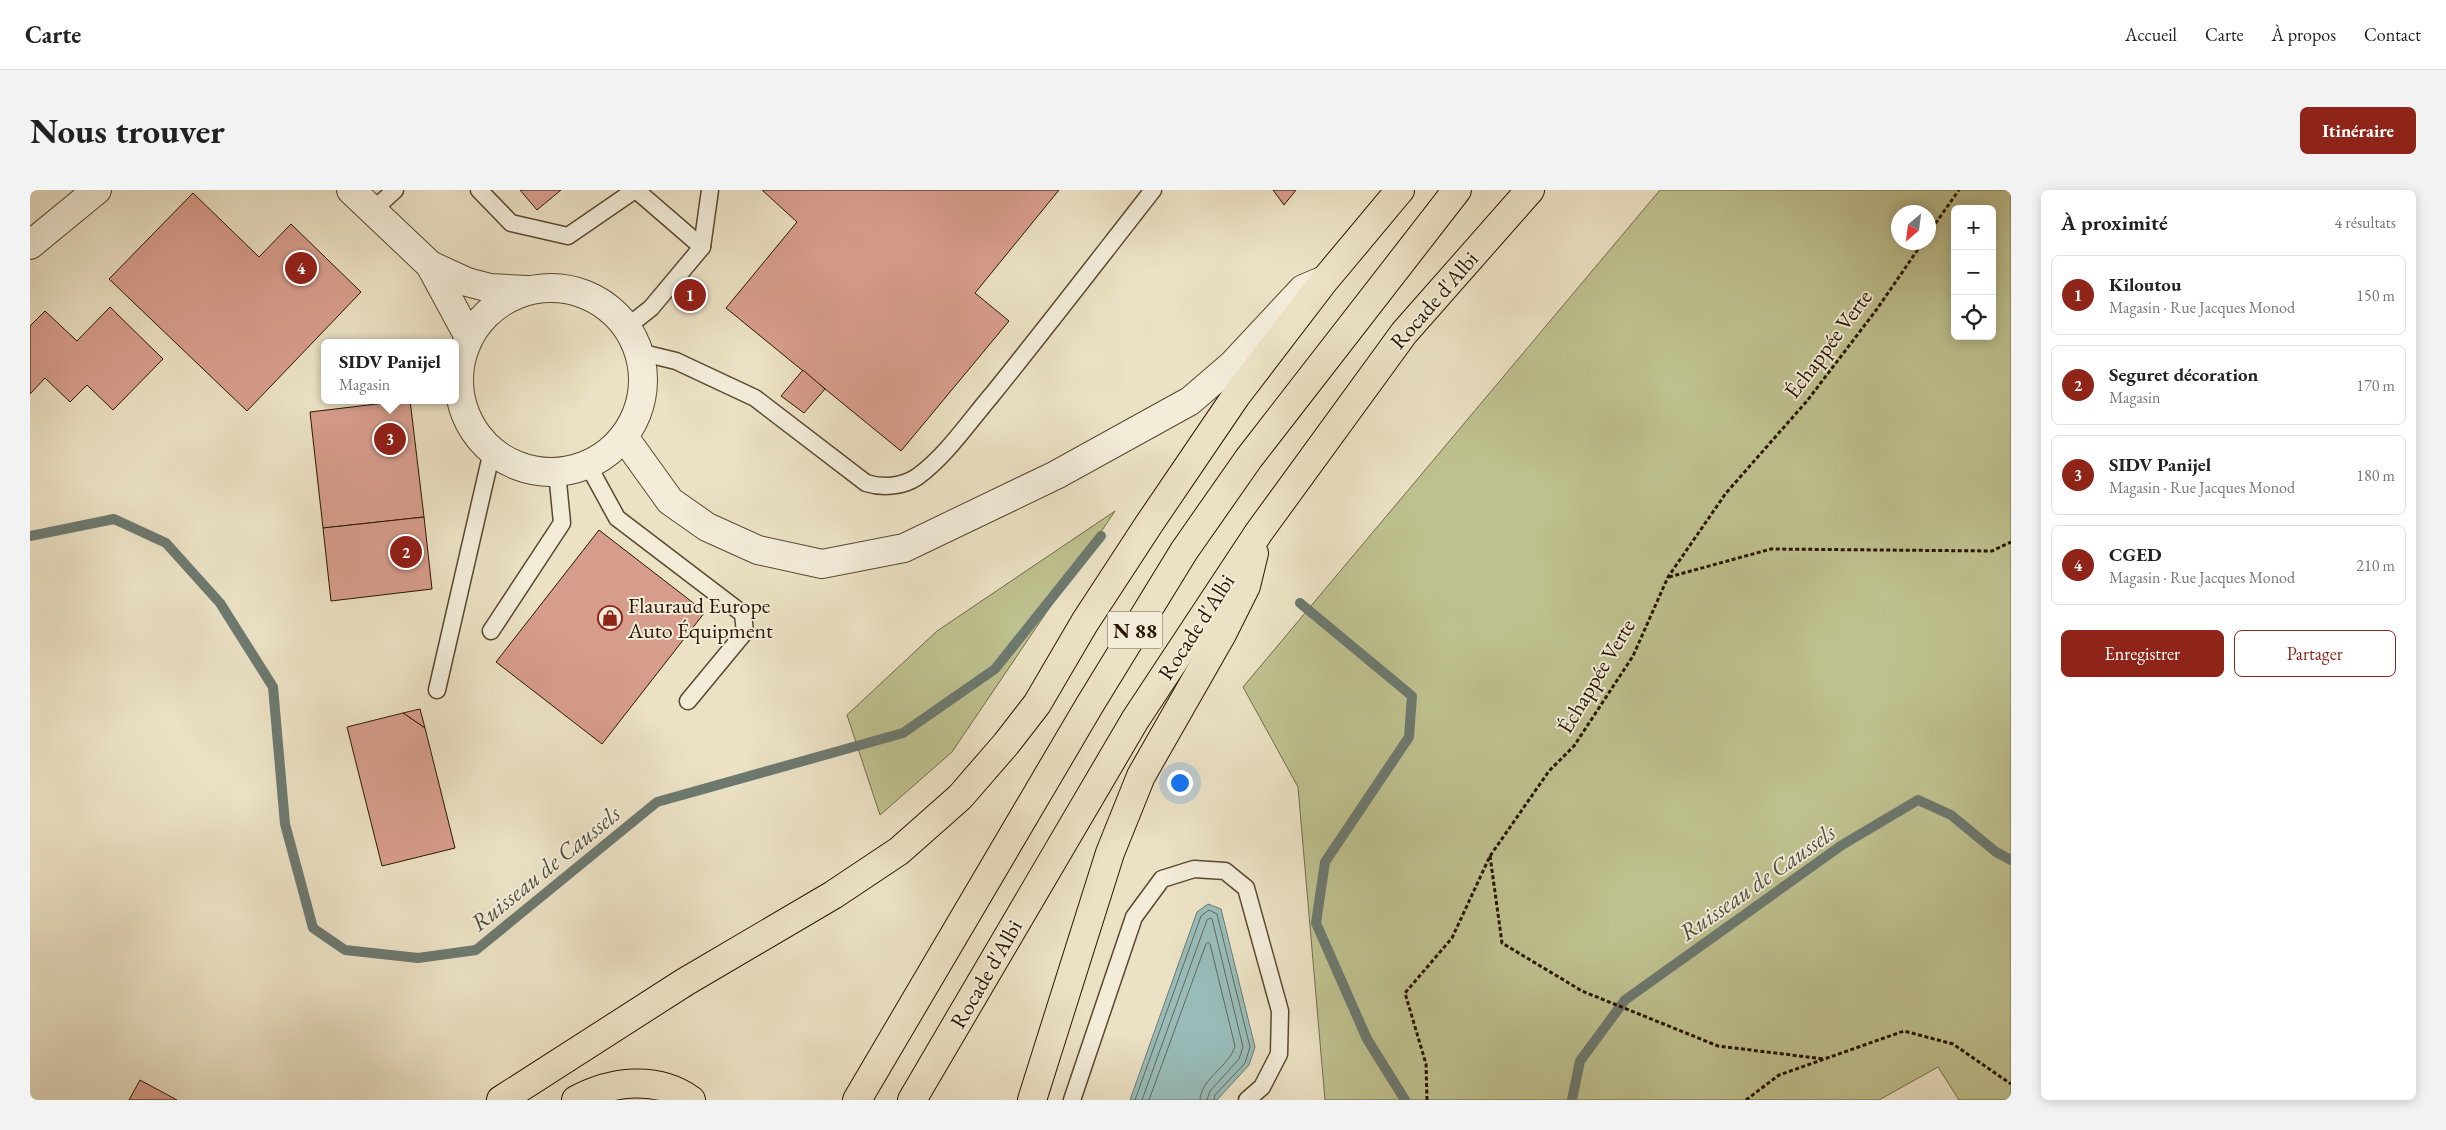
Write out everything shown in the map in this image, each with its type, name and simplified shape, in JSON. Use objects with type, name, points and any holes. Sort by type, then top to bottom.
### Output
[{"type":"highway","points":[[501,1100],[684,982],[833,895],[899,851],[960,797],[1006,744],[1037,704],[1085,622],[1236,396],[1324,281],[1400,190]]},
{"type":"highway","name":"Rocade d'Albi","points":[[857,1100],[1089,706],[1184,551],[1260,443],[1457,190]]},
{"type":"highway","name":"Rocade d'Albi","points":[[912,1100],[1135,720],[1259,532],[1404,333],[1530,190]]},
{"type":"highway","points":[[1032,1100],[1110,853],[1140,776],[1222,634],[1246,586],[1259,532]]},
{"type":"highway","points":[[576,1100],[594,1090],[637,1082],[680,1092],[691,1100]]},
{"type":"street","points":[[30,245],[97,190]]},
{"type":"street","points":[[351,190],[430,265],[467,282],[490,288],[531,290],[549,288],[584,294],[600,302],[626,327],[639,352],[643,388],[634,422],[624,437],[608,453],[588,465],[557,472],[523,468],[506,461],[492,451],[469,424],[459,389],[459,371],[462,354],[469,337],[488,312],[501,302],[531,290]]},
{"type":"street","points":[[430,265],[469,337]]},
{"type":"street","points":[[624,437],[670,501],[707,527],[758,550],[822,564],[896,550],[904,548],[1056,475],[1190,401],[1233,364],[1302,289],[1324,281]]},
{"type":"lane","points":[[372,211],[395,190]]},
{"type":"lane","points":[[479,190],[511,223],[568,236],[636,190],[702,247]]},
{"type":"lane","points":[[626,327],[651,308],[702,247],[710,190]]},
{"type":"lane","points":[[639,352],[676,361],[755,398],[866,483],[879,487],[904,483],[916,477],[931,464],[959,434],[1020,360],[1153,190]]},
{"type":"lane","points":[[436,690],[492,451]]},
{"type":"lane","points":[[588,465],[617,518],[743,614],[745,632],[688,701]]},
{"type":"lane","points":[[490,631],[562,523],[557,472]]},
{"type":"lane","points":[[1072,1100],[1134,917],[1162,880],[1194,869],[1225,871],[1246,888],[1280,1012],[1280,1054],[1262,1087],[1247,1100]]},
{"type":"path","points":[[1936,223],[1959,190]]},
{"type":"path","name":"Échappée Verte","points":[[1426,1100],[1426,1064],[1405,993],[1452,938],[1490,856],[1549,771],[1574,746],[1633,656],[1668,577],[1726,493],[1807,401],[1877,309],[1918,250]]},
{"type":"path","points":[[1668,577],[1770,549],[1992,551],[2011,542]]},
{"type":"path","points":[[1490,856],[1502,943],[1582,991],[1718,1046],[1824,1059]]},
{"type":"path","points":[[1746,1100],[1779,1075],[1904,1031],[1953,1044],[2011,1084]]},
{"type":"green space","points":[[1660,190],[2011,190],[2011,1100],[1959,1100],[1938,1067],[1879,1100],[1325,1100],[1298,787],[1243,687]]},
{"type":"green space","points":[[1115,511],[952,752],[880,815],[847,715],[937,631]]},
{"type":"water","points":[[1208,904],[1221,909],[1255,1047],[1249,1065],[1217,1100],[1130,1100],[1197,912]]},
{"type":"building","points":[[520,190],[561,190],[537,210]]},
{"type":"building","points":[[762,190],[1059,190],[975,293],[1009,321],[901,451],[726,308],[797,222]]},
{"type":"building","points":[[1273,190],[1296,190],[1284,205]]},
{"type":"building","points":[[193,193],[259,257],[291,224],[361,292],[247,411],[109,279]]},
{"type":"building","points":[[110,307],[163,359],[113,410],[87,385],[70,402],[45,378],[30,394],[30,326],[45,311],[77,341]]},
{"type":"building","points":[[803,370],[825,389],[804,413],[781,396]]},
{"type":"building","points":[[377,404],[410,404],[424,517],[323,528],[310,412]]},
{"type":"building","points":[[424,517],[432,589],[331,601],[323,528]]},
{"type":"building","points":[[599,530],[705,612],[602,744],[496,662]]},
{"type":"building","points":[[420,709],[425,728],[403,713]]},
{"type":"building","points":[[403,713],[425,728],[455,848],[382,866],[347,727]]},
{"type":"building","points":[[140,1080],[177,1100],[129,1100]]},
{"type":"waterway","name":"Ruisseau de Caussels","points":[[30,536],[114,519],[166,543],[220,603],[273,687],[285,824],[313,928],[345,950],[418,958],[476,950],[657,802],[903,733],[995,669],[1101,536]]},
{"type":"waterway","name":"Ruisseau de Caussels","points":[[1300,603],[1412,696],[1409,737],[1325,862],[1316,923],[1367,1039],[1405,1100]]},
{"type":"waterway","name":"Ruisseau de Caussels","points":[[1572,1100],[1580,1061],[1625,1000],[1842,845],[1918,800],[1951,815],[1996,852],[2011,860]]},
{"type":"place","name":"CGED","points":[[301,268]]},
{"type":"place","name":"Kiloutou","points":[[690,295]]},
{"type":"place","name":"SIDV Panijel","points":[[390,439]]},
{"type":"place","name":"Seguret décoration","points":[[406,552]]},
{"type":"place","name":"Flauraud Europe Auto Équipment","points":[[610,618]]}]
